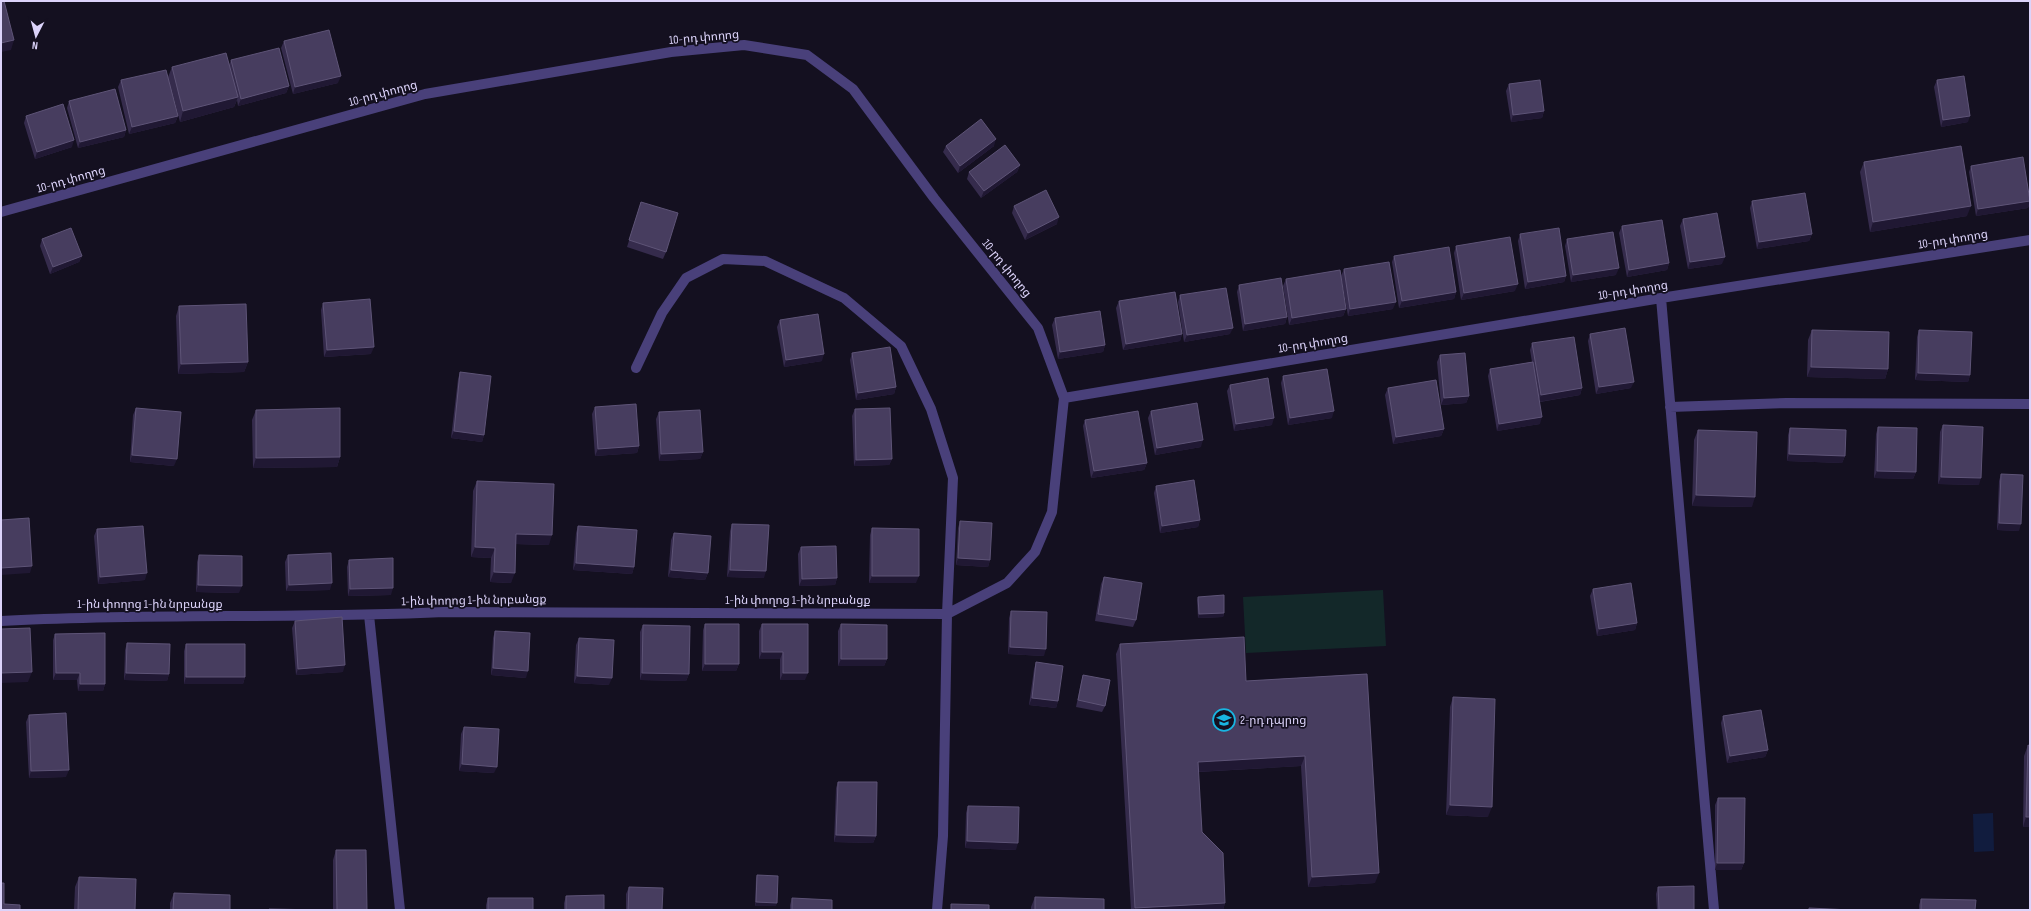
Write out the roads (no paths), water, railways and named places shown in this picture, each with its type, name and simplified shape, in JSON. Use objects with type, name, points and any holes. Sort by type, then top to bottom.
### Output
[{"type":"street","name":"10-րդ փողոց","points":[[1,212],[425,94],[671,52],[744,45],[808,55],[853,89],[934,198],[1038,328],[1064,398],[1660,298],[2030,240]]},
{"type":"street","points":[[636,368],[662,313],[686,278],[722,259],[764,261],[844,298],[901,346],[933,416],[953,478],[947,614],[944,836],[937,910]]},
{"type":"street","points":[[1660,298],[1714,910]]},
{"type":"street","points":[[947,614],[1006,583],[1035,552],[1052,512],[1064,398]]},
{"type":"street","points":[[1670,407],[1786,403],[2030,404]]},
{"type":"street","name":"1-ին փողոց 1-ին նրբանցք","points":[[1,621],[62,617],[369,615],[444,612],[947,614]]},
{"type":"street","points":[[369,615],[400,910]]},
{"type":"water","points":[[1993,813],[1994,851],[1974,852],[1973,814]]},
{"type":"place","name":"2-րդ դպրոց","points":[[1224,720]]}]
